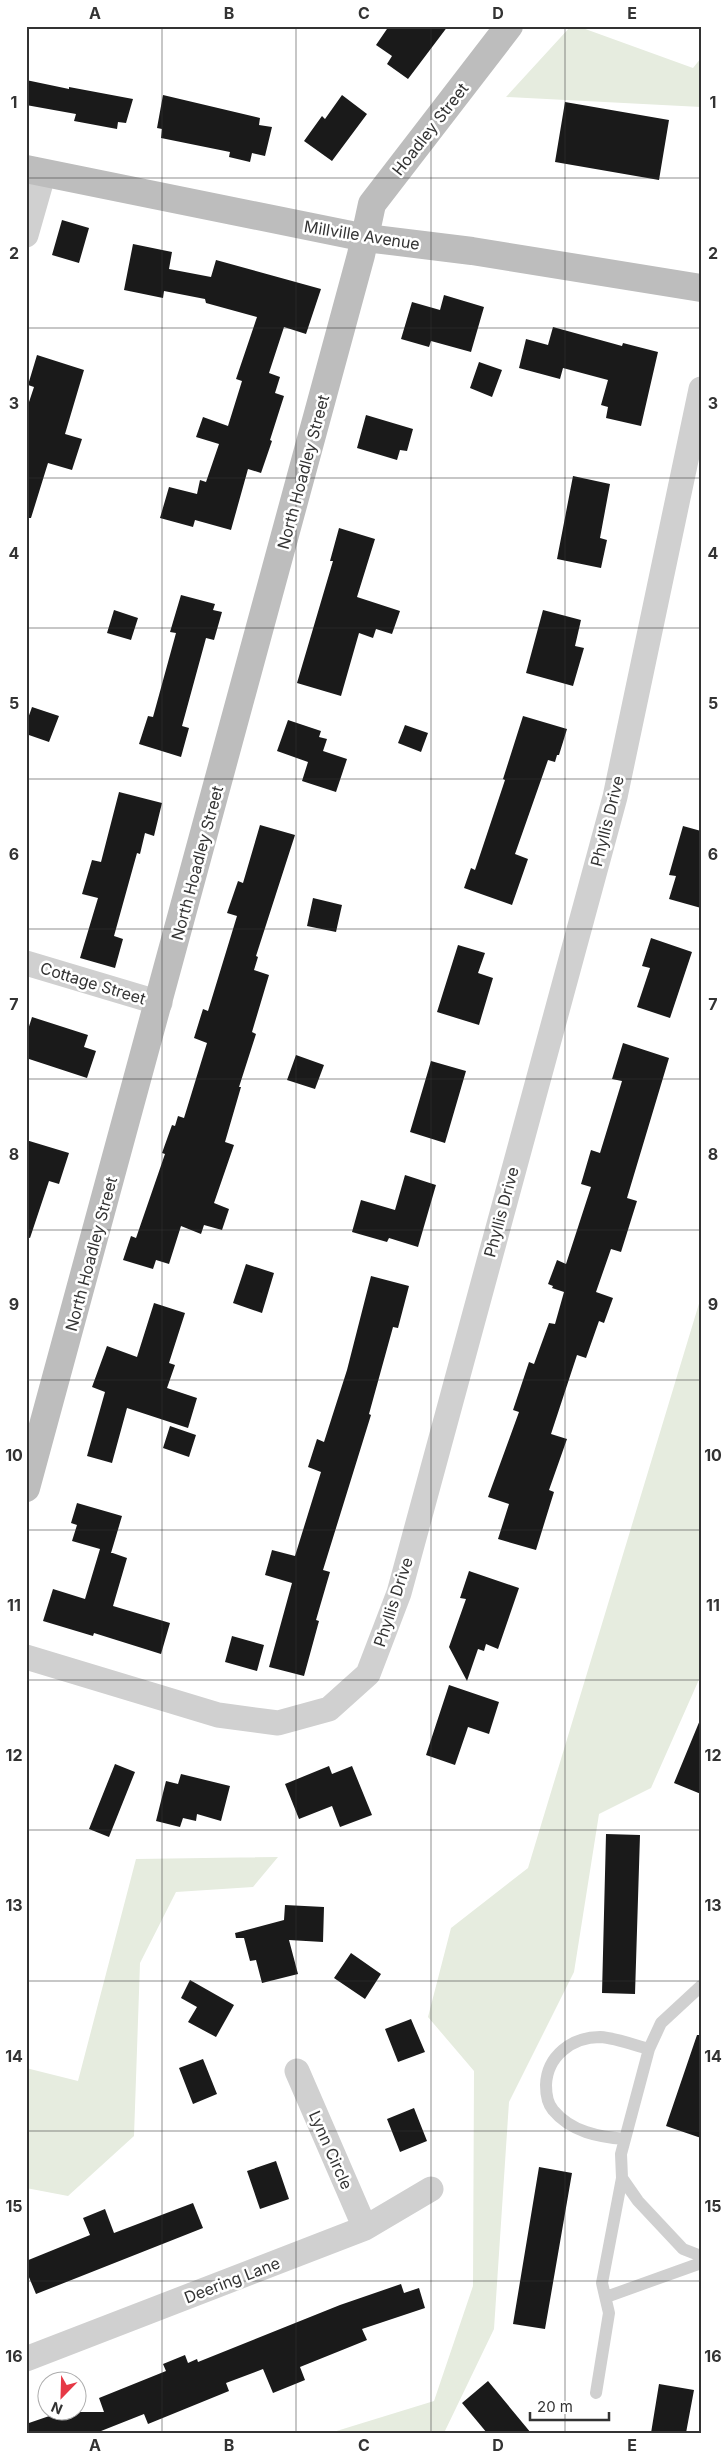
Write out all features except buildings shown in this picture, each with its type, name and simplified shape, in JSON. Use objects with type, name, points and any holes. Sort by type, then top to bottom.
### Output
[{"type":"street","name":"Hoadley Street","points":[[366,238],[372,204],[509,26]]},
{"type":"street","name":"Millville Avenue","points":[[35,170],[366,238],[472,251],[701,288]]},
{"type":"street","points":[[26,235],[35,170]]},
{"type":"street","name":"North Hoadley Street","points":[[26,1488],[160,1003],[366,238]]},
{"type":"street","name":"Phyllis Drive","points":[[26,1657],[218,1715],[278,1723],[329,1708],[368,1674],[399,1593],[615,797],[701,389]]},
{"type":"street","name":"Cottage Street","points":[[26,963],[160,1003]]},
{"type":"street","name":"Lynn Circle","points":[[297,2071],[365,2228]]},
{"type":"street","name":"Deering Lane","points":[[26,2358],[365,2228],[431,2189]]},
{"type":"lane","points":[[596,2393],[609,2313],[602,2283],[622,2178],[621,2154],[649,2049],[661,2023],[701,1986]]},
{"type":"lane","points":[[625,2139],[598,2137],[568,2124],[552,2110],[546,2096],[546,2079],[551,2062],[564,2048],[582,2040],[601,2037],[649,2049]]},
{"type":"lane","points":[[622,2178],[638,2201],[684,2249],[701,2256]]},
{"type":"lane","points":[[606,2297],[701,2263]]},
{"type":"shaded area","points":[[571,26],[577,26],[693,68],[701,58],[701,107],[506,97]]},
{"type":"shaded area","points":[[701,1297],[701,1675],[651,1788],[599,1814],[574,1972],[509,2102],[494,2329],[444,2433],[330,2433],[434,2401],[473,2286],[474,2071],[428,2017],[451,1928],[528,1868]]},
{"type":"shaded area","points":[[278,1857],[253,1887],[176,1892],[140,1963],[134,2136],[68,2196],[26,2188],[26,2068],[78,2081],[136,1859]]}]
